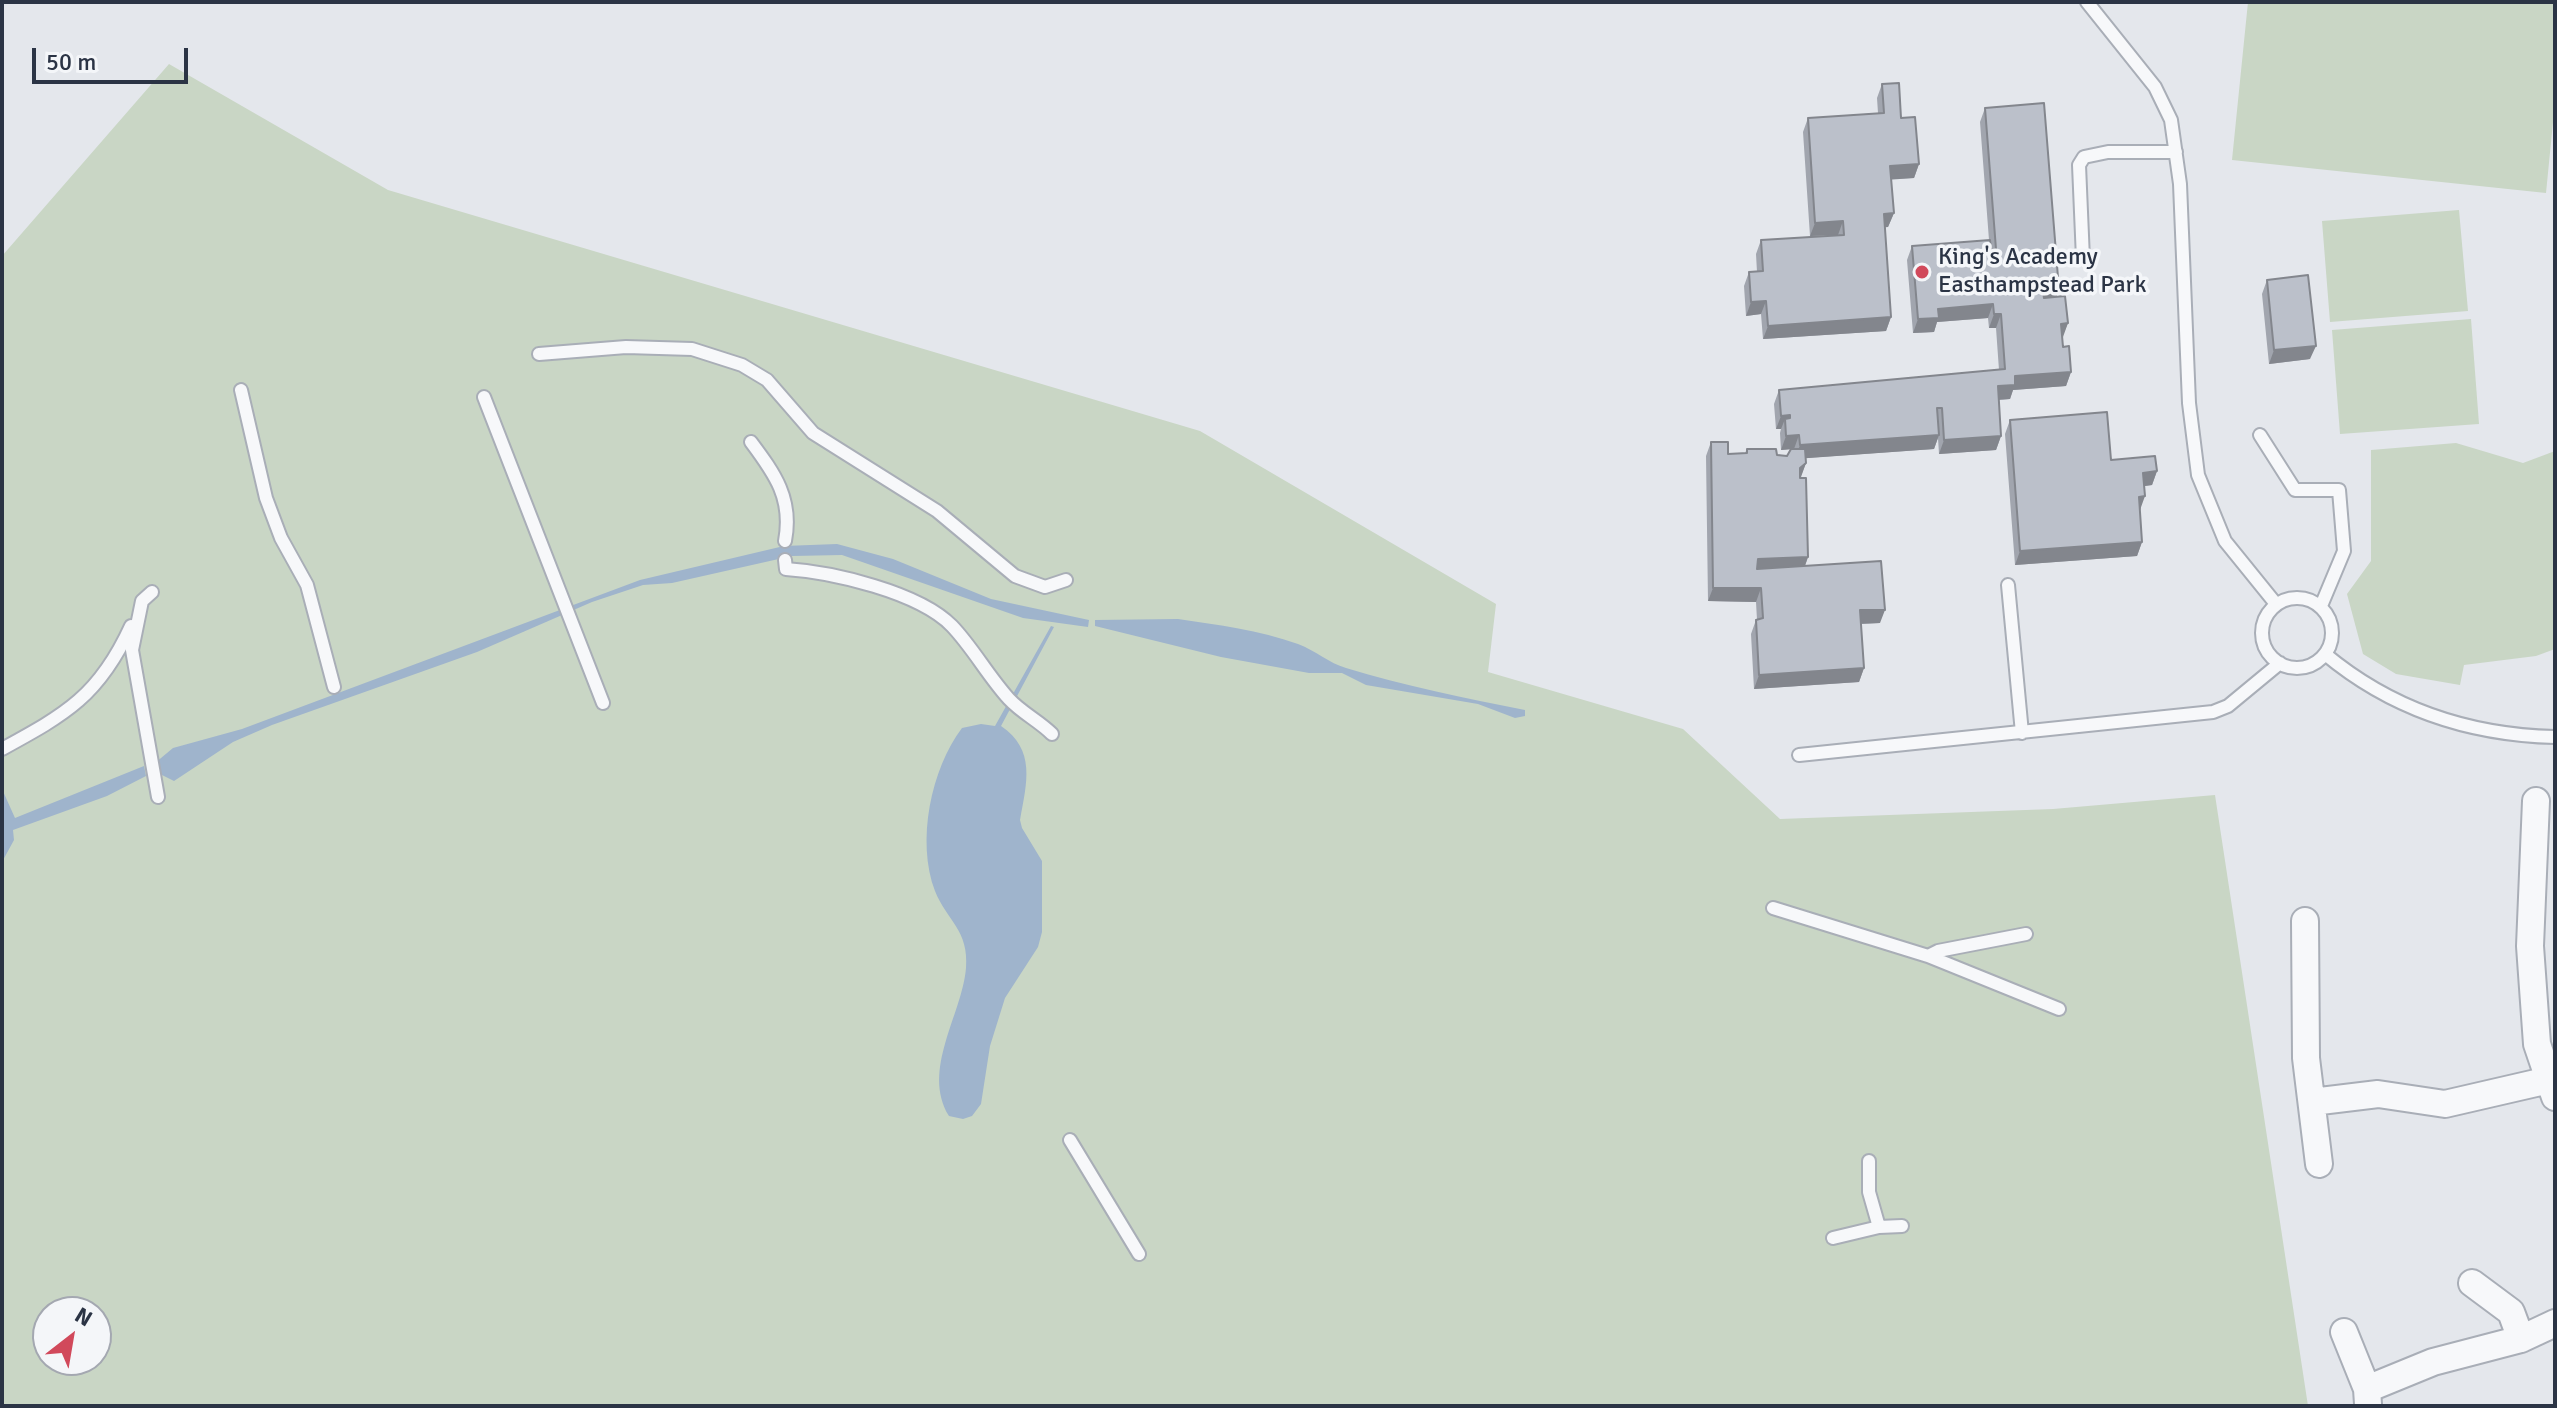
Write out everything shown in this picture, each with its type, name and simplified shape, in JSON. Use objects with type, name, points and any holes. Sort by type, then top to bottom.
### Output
[{"type":"street","points":[[2312,1102],[2378,1094],[2445,1104],[2552,1088],[2537,1044],[2543,946],[2536,801]]},
{"type":"street","points":[[2305,921],[2306,1058],[2319,1164]]},
{"type":"street","points":[[2472,1283],[2511,1312],[2521,1339]]},
{"type":"street","points":[[2344,1332],[2368,1398],[2433,1362],[2521,1339],[2555,1323]]},
{"type":"lane","points":[[2087,2],[2155,87],[2171,120],[2176,152],[2189,403],[2198,475],[2225,541],[2276,604]]},
{"type":"lane","points":[[2083,259],[2079,165],[2084,157],[2108,152],[2176,152]]},
{"type":"lane","points":[[539,354],[626,347],[692,349],[742,365],[767,380],[813,433],[937,511],[1015,576],[1045,587],[1066,580]]},
{"type":"lane","points":[[241,390],[266,498],[281,538],[307,585],[334,687]]},
{"type":"lane","points":[[484,397],[603,703]]},
{"type":"lane","points":[[2260,435],[2295,490],[2339,490],[2344,551],[2321,606]]},
{"type":"lane","points":[[751,442],[777,477],[786,497],[788,522],[785,541]]},
{"type":"lane","points":[[785,560],[786,569],[841,579],[913,598],[930,606],[953,627],[1012,702],[1052,734]]},
{"type":"lane","points":[[2008,585],[2022,733]]},
{"type":"lane","points":[[2,749],[74,708],[89,693],[125,639],[142,601],[152,592]]},
{"type":"lane","points":[[2299,597],[2321,606],[2333,629],[2332,641],[2325,654],[2314,664],[2302,668],[2280,663],[2269,654],[2262,631],[2268,612],[2276,604],[2299,597]]},
{"type":"lane","points":[[142,601],[132,650],[158,797]]},
{"type":"lane","points":[[2325,654],[2377,693],[2430,715],[2517,736],[2555,737]]},
{"type":"lane","points":[[1799,755],[2213,712],[2248,692],[2280,663]]},
{"type":"lane","points":[[1773,908],[1928,956],[2059,1009]]},
{"type":"lane","points":[[1928,956],[1938,951],[2026,934]]},
{"type":"lane","points":[[1070,1140],[1139,1254]]},
{"type":"lane","points":[[1869,1161],[1869,1192],[1879,1227]]},
{"type":"lane","points":[[1833,1238],[1879,1227],[1902,1226]]},
{"type":"green space","points":[[2248,2],[2555,2],[2555,102],[2546,193],[2232,160]]},
{"type":"green space","points":[[169,64],[388,190],[1200,431],[1496,604],[1488,672],[1683,729],[1780,819],[2053,809],[2215,795],[2308,1406],[2,1406],[2,256]]},
{"type":"green space","points":[[2459,210],[2468,311],[2330,322],[2322,221]]},
{"type":"green space","points":[[2471,319],[2479,424],[2340,434],[2332,330]]},
{"type":"green space","points":[[2456,443],[2523,463],[2555,451],[2555,649],[2536,656],[2464,665],[2460,685],[2396,674],[2363,654],[2347,594],[2371,561],[2371,450]]},
{"type":"water","points":[[837,544],[893,559],[991,599],[1089,620],[1088,627],[1023,618],[842,555],[792,556],[672,583],[643,585],[592,602],[477,652],[272,725],[233,742],[174,781],[158,773],[155,763],[173,748],[242,729],[640,580],[784,546]]},
{"type":"water","points":[[1178,619],[1283,639],[1346,668],[1525,710],[1525,716],[1515,718],[1478,704],[1366,685],[1342,673],[1309,673],[1221,657],[1095,626],[1095,620]]},
{"type":"water","points":[[1051,626],[1054,627],[1001,726],[1020,745],[1024,756],[1026,780],[1020,820],[1042,861],[1042,932],[1038,947],[1005,998],[990,1046],[981,1104],[972,1116],[963,1119],[949,1116],[939,1080],[941,1061],[963,986],[966,955],[961,935],[935,891],[929,871],[927,828],[930,806],[942,764],[962,728],[981,724],[995,726]]},
{"type":"water","points":[[144,766],[146,776],[107,796],[13,830],[14,840],[2,862],[2,789],[15,818]]},
{"type":"building","points":[[1899,83],[1901,118],[1915,117],[1919,164],[1890,166],[1894,213],[1884,214],[1891,317],[1768,326],[1766,301],[1751,302],[1749,272],[1763,271],[1761,240],[1844,235],[1843,221],[1815,223],[1808,118],[1884,113],[1882,84]]},
{"type":"building","points":[[2044,103],[2059,290],[2043,292],[2044,298],[2065,296],[2068,323],[2061,324],[2063,347],[2069,346],[2071,372],[2015,376],[2015,385],[1998,386],[2001,436],[1944,440],[1942,408],[1937,408],[1939,435],[1800,445],[1799,435],[1786,436],[1785,419],[1790,415],[1781,416],[1779,390],[2005,369],[2001,314],[1994,314],[1993,304],[1938,309],[1939,318],[1918,319],[1912,246],[1990,240],[1991,250],[1996,249],[1985,108]]},
{"type":"building","points":[[2308,275],[2316,346],[2274,350],[2267,280]]},
{"type":"building","points":[[2107,412],[2111,460],[2155,456],[2157,471],[2143,473],[2145,496],[2139,497],[2142,542],[2020,551],[2010,420]]},
{"type":"building","points":[[1711,442],[1728,442],[1728,454],[1747,453],[1747,449],[1776,449],[1777,455],[1787,456],[1791,449],[1805,449],[1806,463],[1800,468],[1800,478],[1806,478],[1808,557],[1758,559],[1757,569],[1881,561],[1885,610],[1860,610],[1864,668],[1759,675],[1756,620],[1763,618],[1761,588],[1713,588]]},
{"type":"place","name":"King's Academy Easthampstead Park","points":[[1922,272]]}]
